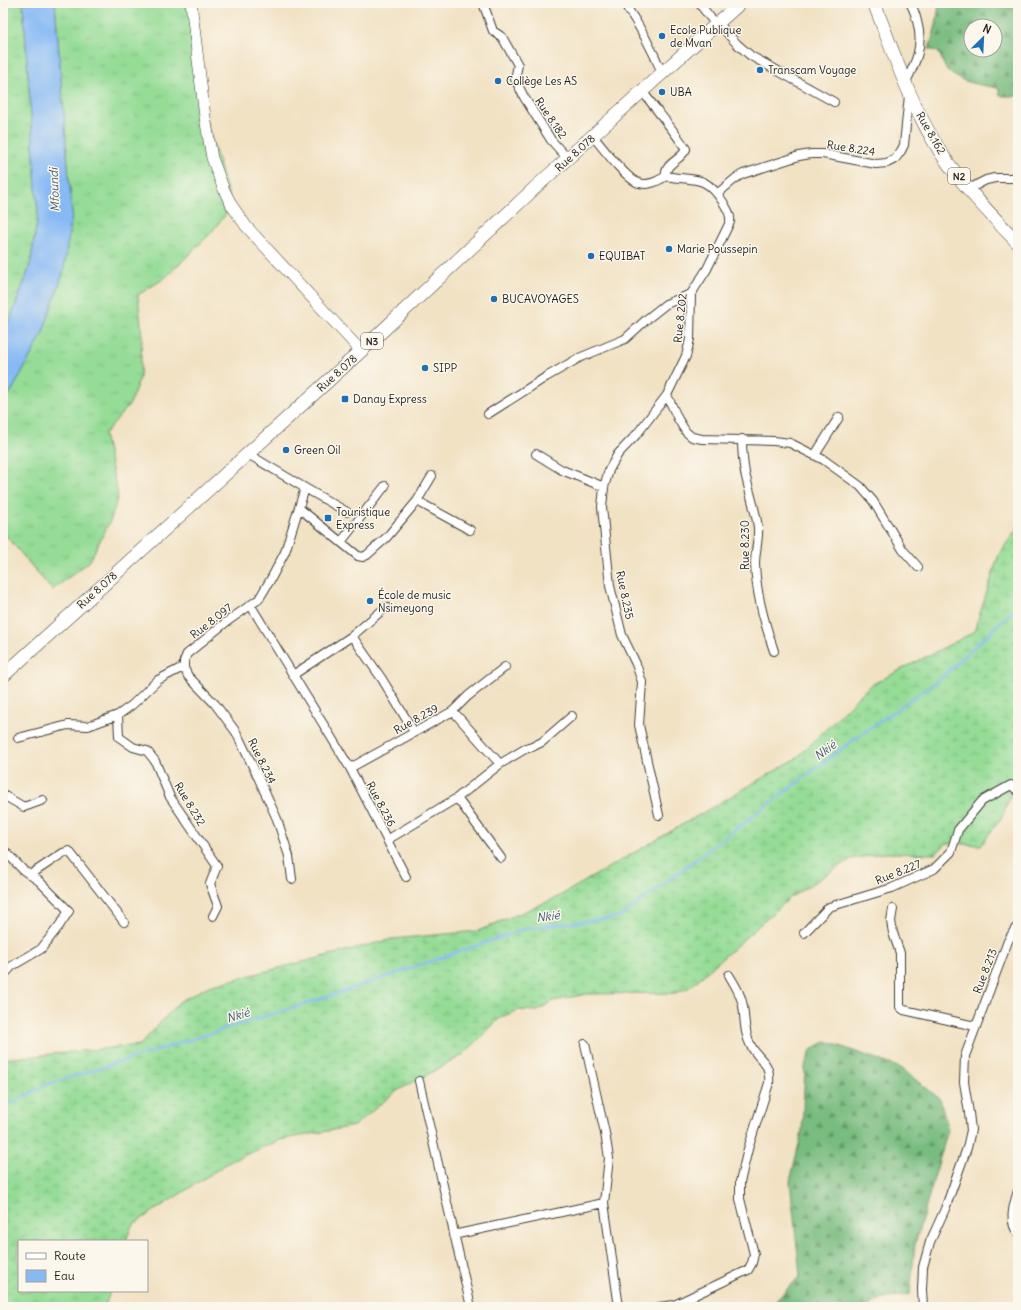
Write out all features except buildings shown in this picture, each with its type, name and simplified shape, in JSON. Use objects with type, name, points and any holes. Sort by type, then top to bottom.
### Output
[{"type":"highway","name":"Rue 8.078","points":[[3,676],[361,351],[538,186],[740,3]]},
{"type":"highway","name":"Rue 8.162","points":[[874,3],[907,88],[922,120],[942,154],[969,189],[1018,243]]},
{"type":"main road","points":[[191,3],[207,130],[212,158],[224,190],[232,206],[246,226],[361,351]]},
{"type":"street","name":"Rue 8.182","points":[[483,3],[493,31],[502,37],[518,65],[515,79],[524,97],[551,140],[568,159]]},
{"type":"street","points":[[624,3],[636,20],[656,58],[662,73]]},
{"type":"street","points":[[699,3],[717,24],[737,44],[752,56],[834,102]]},
{"type":"street","points":[[907,88],[920,48],[920,31],[910,3]]},
{"type":"street","name":"Rue 8.224","points":[[717,194],[743,174],[799,156],[824,154],[876,164],[887,164],[895,159],[904,145],[907,88]]},
{"type":"street","points":[[643,92],[659,114],[675,131],[686,149],[685,153],[668,167],[665,172],[666,176]]},
{"type":"street","name":"Rue 8.202","points":[[593,136],[622,169],[638,183],[646,184],[656,182],[666,176],[677,178],[694,178],[704,181],[717,194],[731,217],[707,269],[691,294],[690,339],[688,348],[686,356],[668,395]]},
{"type":"street","points":[[969,189],[986,180],[995,178],[1018,178]]},
{"type":"street","points":[[488,414],[579,358],[625,339],[666,304],[691,294]]},
{"type":"street","points":[[668,395],[678,419],[686,432],[692,437],[790,443],[824,460],[860,486],[873,501],[903,550],[918,567]]},
{"type":"street","name":"Rue 8.235","points":[[659,815],[639,725],[642,682],[636,664],[622,635],[610,586],[602,516],[604,487],[609,470],[618,454],[637,434],[668,395]]},
{"type":"street","points":[[815,455],[839,417]]},
{"type":"street","name":"Rue 8.230","points":[[742,439],[746,474],[758,528],[755,562],[759,600],[764,623],[774,650]]},
{"type":"street","points":[[248,454],[347,512]]},
{"type":"street","points":[[536,454],[562,470],[604,487]]},
{"type":"street","points":[[299,508],[358,556],[363,557],[387,538],[432,476]]},
{"type":"street","points":[[341,542],[385,486]]},
{"type":"street","name":"Rue 8.097","points":[[184,668],[184,661],[187,654],[225,623],[259,599],[276,571],[284,552],[305,488]]},
{"type":"street","points":[[416,500],[470,530]]},
{"type":"street","name":"Rue 8.236","points":[[251,606],[350,768],[387,840],[457,798],[500,764],[525,749],[542,742],[572,716]]},
{"type":"street","points":[[293,675],[352,636],[386,607]]},
{"type":"street","points":[[352,636],[382,679],[414,732]]},
{"type":"street","points":[[453,711],[468,696],[505,667]]},
{"type":"street","points":[[18,738],[68,725],[88,726],[118,715],[132,705],[158,680],[181,668],[184,668]]},
{"type":"street","name":"Rue 8.234","points":[[184,668],[188,676],[215,704],[236,732],[277,819],[289,856],[292,879]]},
{"type":"street","name":"Rue 8.239","points":[[350,768],[453,711],[500,764]]},
{"type":"street","name":"Rue 8.232","points":[[118,715],[120,737],[133,747],[147,751],[155,761],[170,797],[217,866],[210,884],[218,906],[213,916]]},
{"type":"street","name":"Rue 8.227","points":[[804,933],[828,907],[892,888],[934,869],[951,852],[958,830],[982,801],[1011,785],[1018,791]]},
{"type":"street","points":[[3,795],[24,807],[43,800]]},
{"type":"street","points":[[457,798],[500,858]]},
{"type":"street","points":[[387,840],[406,877]]},
{"type":"street","points":[[3,850],[23,870],[39,881],[68,911],[59,926],[41,949],[12,966],[3,976]]},
{"type":"street","points":[[30,875],[63,853],[69,851],[124,922]]},
{"type":"street","points":[[893,909],[891,921],[900,953],[900,1007],[904,1010],[975,1026]]},
{"type":"street","name":"Rue 8.213","points":[[923,1307],[923,1267],[930,1242],[945,1209],[967,1148],[971,1130],[964,1082],[965,1056],[1008,940],[1015,928],[1018,926]]},
{"type":"street","points":[[659,1307],[674,1306],[748,1270],[752,1263],[754,1254],[740,1199],[740,1186],[748,1149],[769,1083],[770,1074],[767,1066],[750,1045],[747,1036],[740,993],[729,975]]},
{"type":"street","points":[[584,1044],[605,1133],[609,1158],[604,1204],[619,1307]]},
{"type":"street","points":[[419,1081],[453,1235],[471,1307]]},
{"type":"street","points":[[1018,1191],[1013,1208],[1012,1222],[1018,1233]]},
{"type":"street","points":[[453,1235],[604,1204]]},
{"type":"green space","points":[[3,3],[23,3],[38,215],[30,266],[10,320],[3,332]]},
{"type":"green space","points":[[55,3],[195,3],[205,117],[232,206],[211,233],[165,278],[138,295],[142,336],[140,377],[130,404],[104,434],[118,495],[111,519],[89,562],[52,590],[3,532],[3,401],[11,392],[42,335],[63,273],[72,215]]},
{"type":"green space","points":[[939,3],[1016,3],[1018,8],[1018,96],[1003,96],[1000,95],[998,88],[965,81],[953,75],[944,66],[939,53],[929,49],[936,25]]},
{"type":"green space","points":[[1018,527],[1018,748],[1015,783],[1002,817],[981,845],[947,843],[935,854],[884,853],[851,859],[791,897],[690,987],[676,993],[586,994],[553,1001],[538,1011],[519,1010],[501,1017],[463,1055],[395,1092],[354,1126],[280,1140],[231,1161],[132,1225],[126,1240],[18,1240],[18,1292],[110,1292],[105,1307],[3,1307],[3,1059],[140,1045],[179,1002],[209,986],[392,939],[478,931],[556,898],[797,758],[869,686],[974,632],[999,554]]},
{"type":"green space","points":[[826,1041],[901,1068],[940,1099],[948,1130],[915,1244],[910,1294],[878,1300],[868,1307],[770,1307],[800,1276],[790,1181],[802,1131],[805,1066],[811,1050]]},
{"type":"water","name":"Mfoundi","points":[[23,3],[55,3],[72,215],[63,273],[42,335],[11,392],[3,401],[3,332],[10,320],[30,266],[38,215]]},
{"type":"waterway","name":"Nkié","points":[[3,1107],[46,1085],[330,996],[528,928],[620,917],[848,744],[941,678],[1018,606]]},
{"type":"place","name":"Ecole Publique de Mvan","points":[[662,36]]},
{"type":"place","name":"Transcam Voyage","points":[[760,70]]},
{"type":"place","name":"Collège Les AS","points":[[498,81]]},
{"type":"place","name":"UBA","points":[[662,92]]},
{"type":"place","name":"Marie Poussepin","points":[[669,249]]},
{"type":"place","name":"EQUIBAT","points":[[591,256]]},
{"type":"place","name":"BUCAVOYAGES","points":[[494,299]]},
{"type":"place","name":"SIPP","points":[[425,368]]},
{"type":"place","name":"Danay Express","points":[[345,399]]},
{"type":"place","name":"Green Oil","points":[[286,450]]},
{"type":"place","name":"Touristique Express","points":[[328,518]]},
{"type":"place","name":"École de music Nsimeyong","points":[[370,601]]}]
